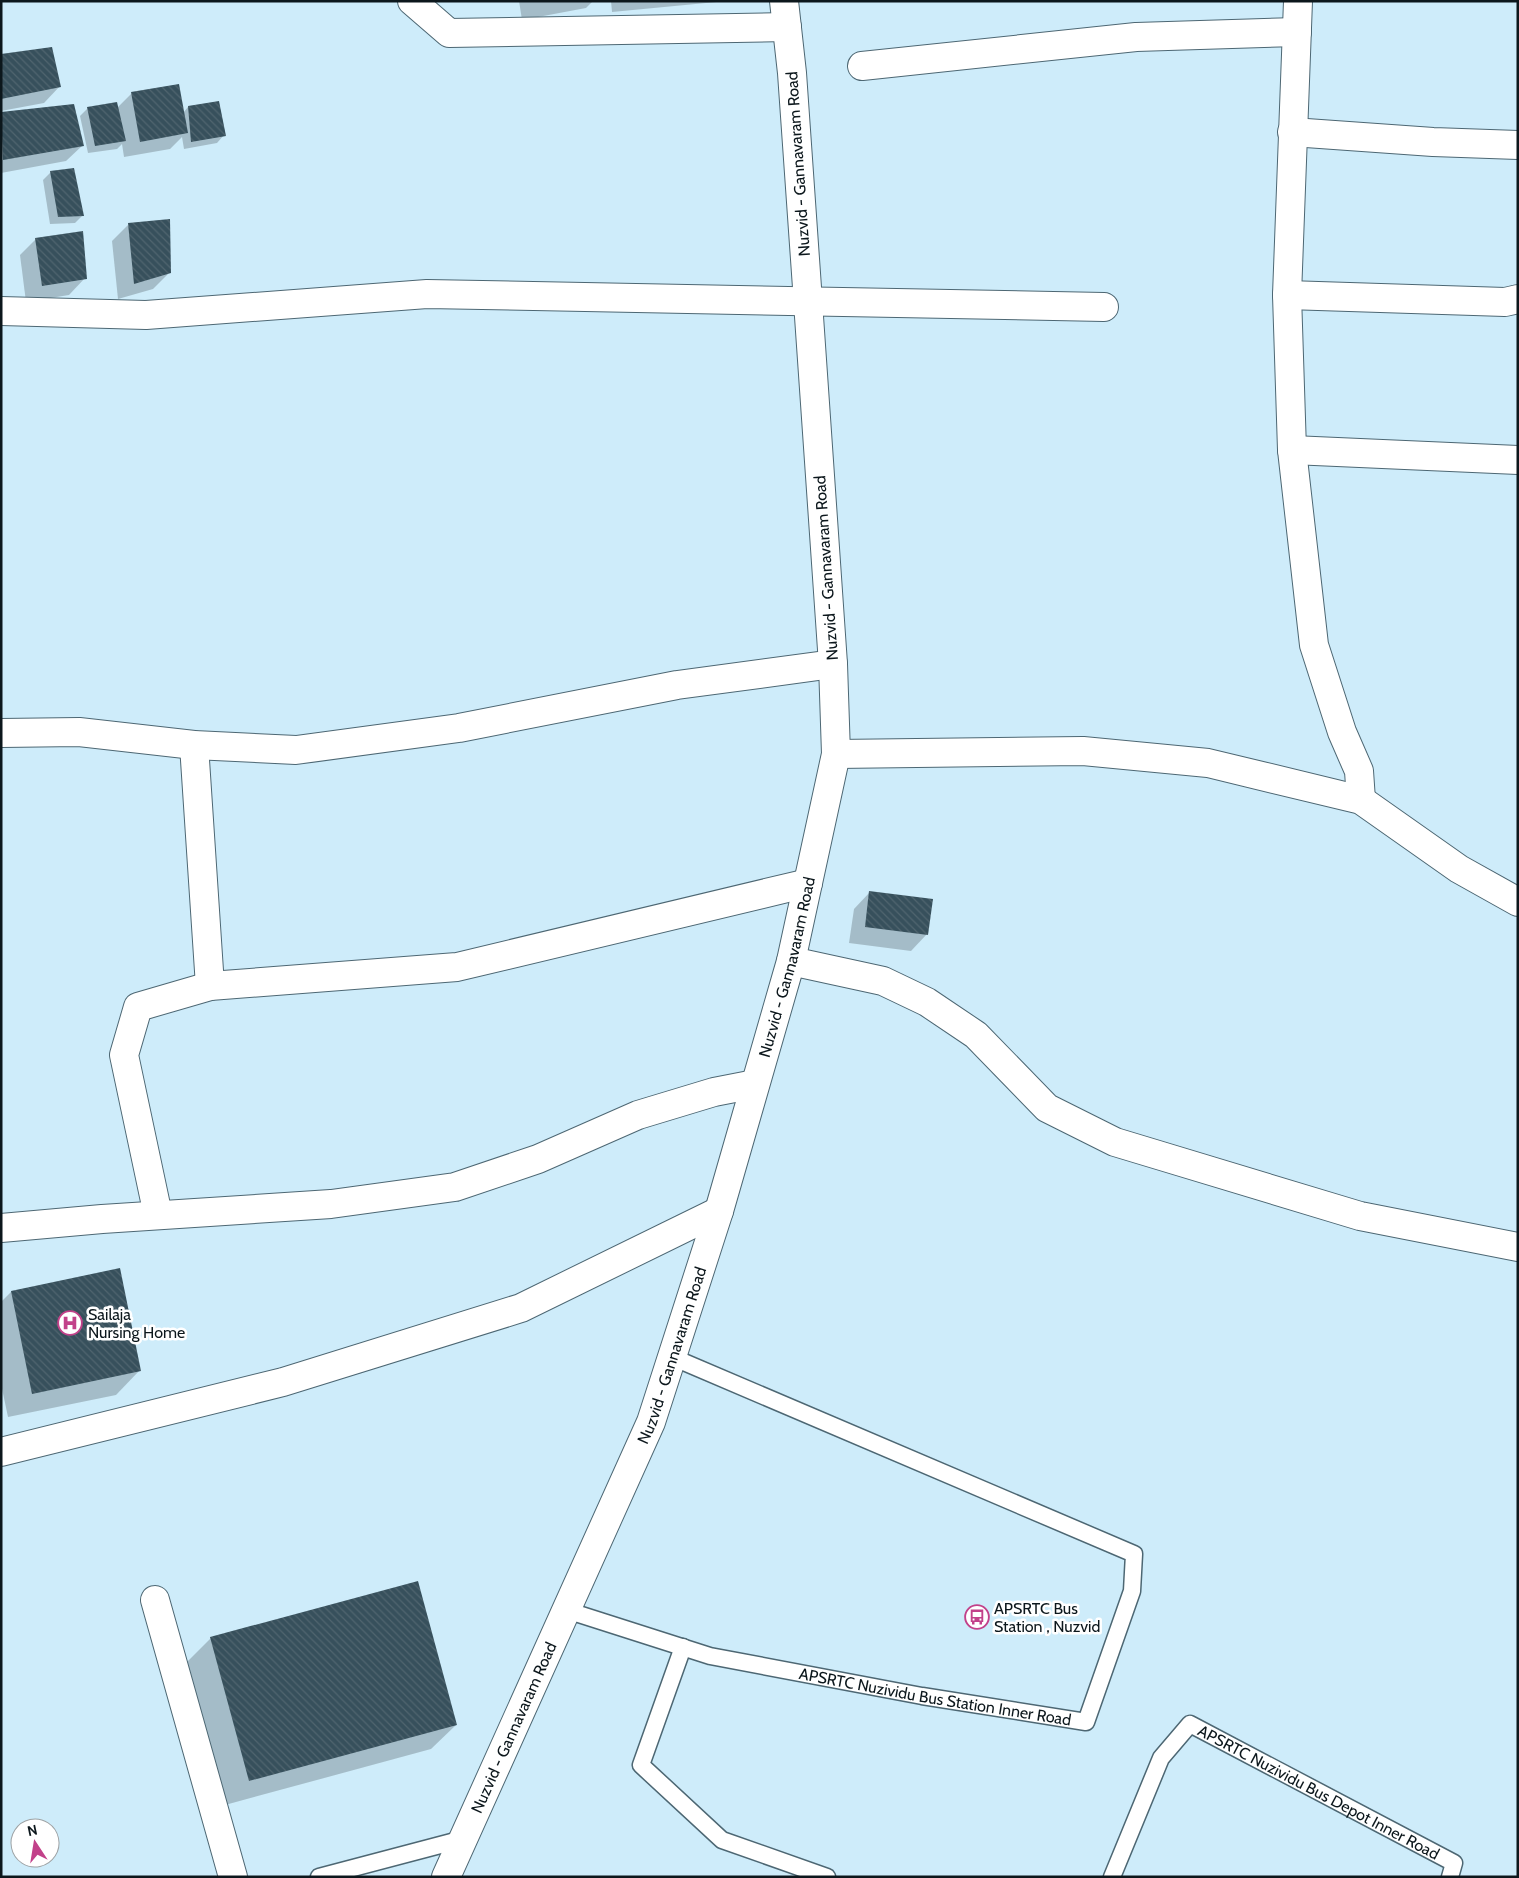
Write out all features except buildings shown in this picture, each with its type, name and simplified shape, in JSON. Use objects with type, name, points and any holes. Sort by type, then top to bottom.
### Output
[{"type":"street","points":[[412,1],[449,33],[786,14]]},
{"type":"street","points":[[1298,1],[1287,296],[1292,450],[1314,645],[1342,732],[1359,771],[1361,800]]},
{"type":"street","name":"Nuzvid - Gannavaram Road","points":[[446,1877],[652,1422],[719,1211],[792,961],[836,754],[833,664],[786,14]]},
{"type":"street","points":[[862,66],[1136,37],[1297,32]]},
{"type":"street","points":[[1292,132],[1432,142],[1518,145]]},
{"type":"street","points":[[1,311],[146,315],[427,294],[1104,307]]},
{"type":"street","points":[[1287,296],[1505,302],[1518,298]]},
{"type":"street","points":[[1292,450],[1518,460]]},
{"type":"street","points":[[1,733],[79,732],[194,746],[296,750],[459,728],[677,685],[833,664]]},
{"type":"street","points":[[194,746],[210,986]]},
{"type":"street","points":[[836,754],[1083,752],[1208,763],[1361,800],[1459,870],[1518,902]]},
{"type":"street","points":[[158,1215],[124,1055],[138,1007],[210,986],[457,966],[808,883]]},
{"type":"street","points":[[792,961],[883,981],[926,1002],[976,1035],[1047,1108],[1115,1142],[1360,1216],[1518,1247]]},
{"type":"street","points":[[1,1228],[158,1215],[331,1204],[456,1187],[538,1159],[638,1115],[714,1092],[756,1084]]},
{"type":"street","points":[[1,1452],[283,1382],[521,1308],[719,1211]]},
{"type":"street","points":[[155,1600],[232,1877]]},
{"type":"lane","name":"APSRTC Nuzividu Bus Station Inner Road","points":[[566,1610],[710,1656],[922,1696],[1086,1722],[1132,1591],[1134,1554],[672,1357]]},
{"type":"lane","points":[[683,1647],[641,1766],[722,1840],[827,1877]]},
{"type":"lane","name":"APSRTC Nuzividu Bus Depot Inner Road","points":[[1112,1877],[1161,1758],[1190,1724],[1454,1863],[1450,1877]]},
{"type":"lane","points":[[318,1877],[463,1839]]},
{"type":"place","name":"Sailaja Nursing Home","points":[[70,1323]]},
{"type":"place","name":"APSRTC Bus Station , Nuzvid","points":[[977,1617]]}]
